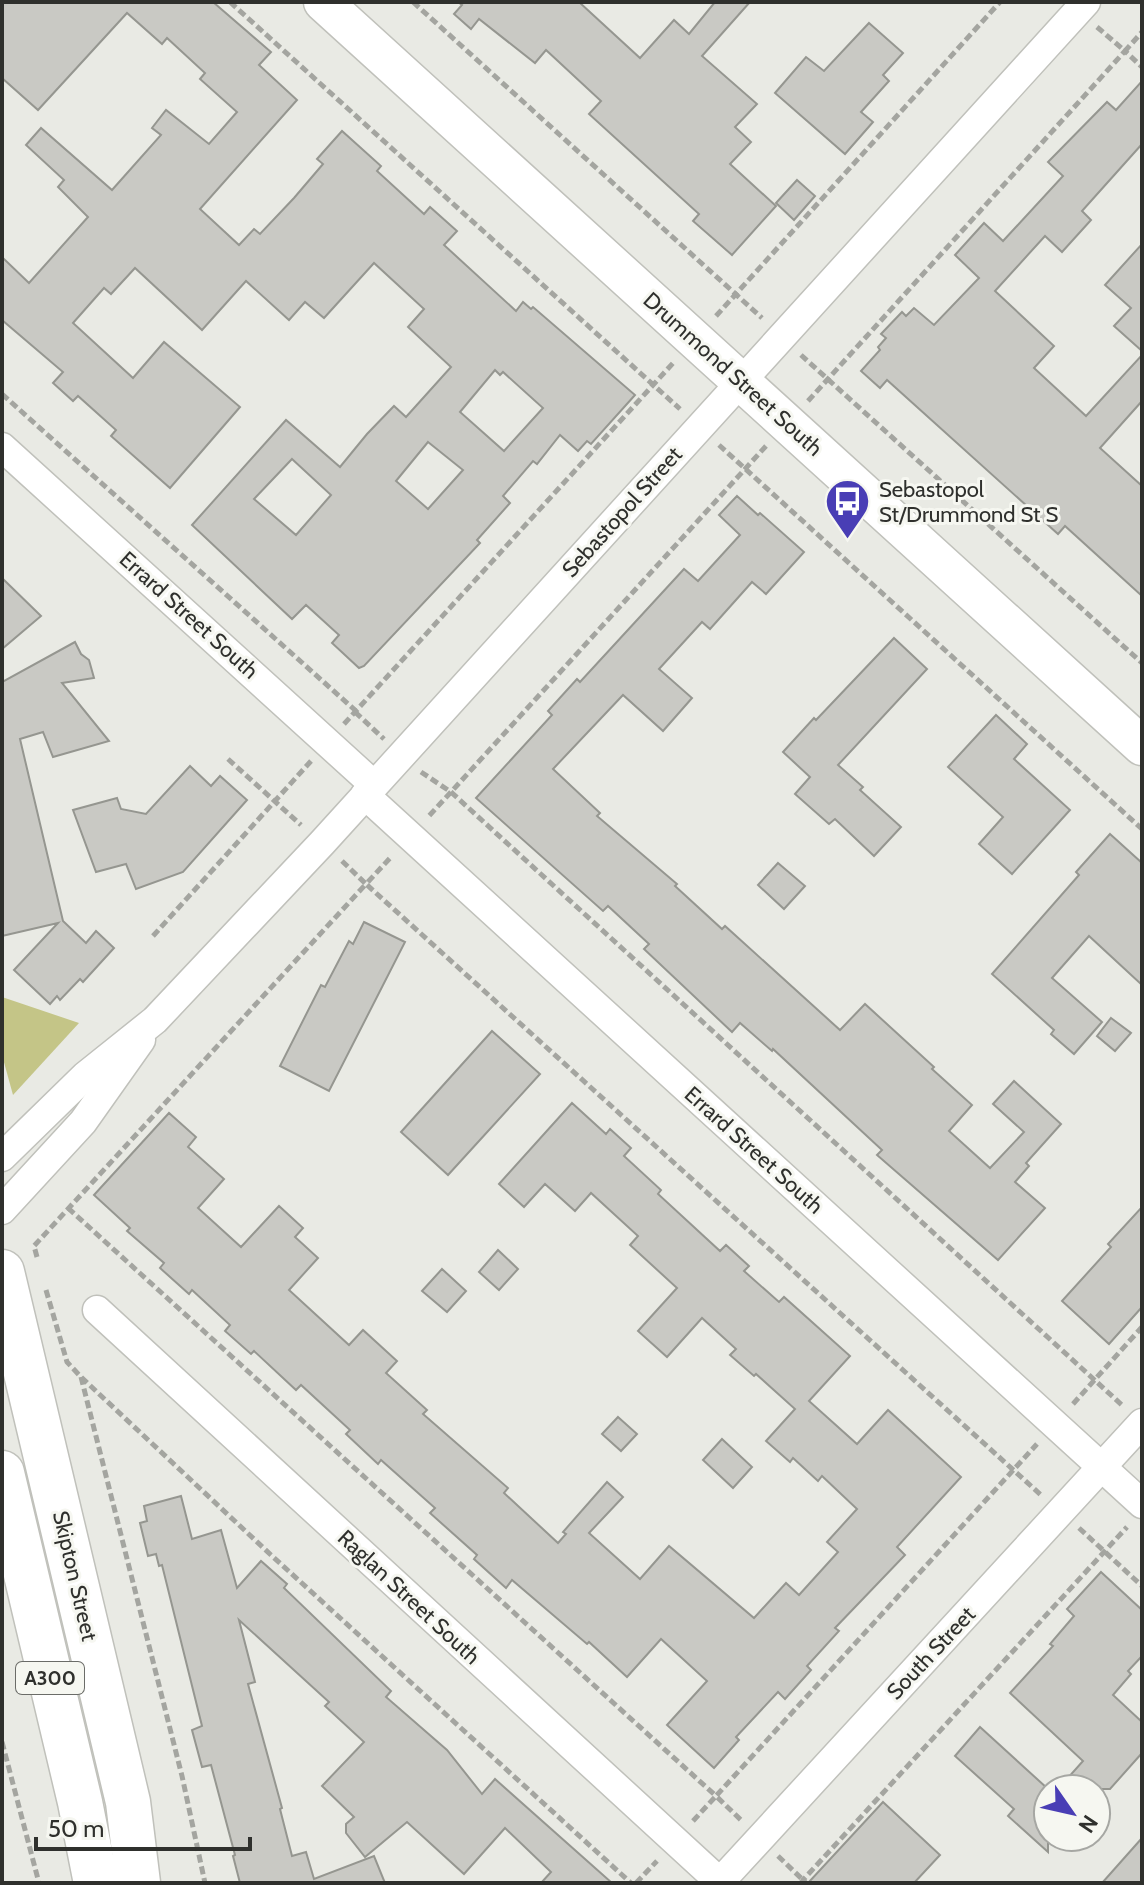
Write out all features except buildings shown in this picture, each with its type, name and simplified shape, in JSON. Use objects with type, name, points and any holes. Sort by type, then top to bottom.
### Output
[{"type":"highway","name":"Skipton Street","points":[[27,1269],[128,1802],[138,1883]]},
{"type":"highway","name":"A300","points":[[2,1473],[80,1802],[96,1883]]},
{"type":"main road","name":"Drummond Street South","points":[[323,2],[1142,746]]},
{"type":"street","name":"Sebastopol Street","points":[[2,1210],[83,1122],[155,1020],[370,790],[1082,6]]},
{"type":"street","name":"Errard Street South","points":[[2,447],[328,742],[370,790],[1101,1467],[1137,1513]]},
{"type":"street","name":"Sebastopol Street","points":[[2,1157],[85,1076],[155,1020]]},
{"type":"street","name":"Raglan Street South","points":[[97,1310],[720,1883]]},
{"type":"street","name":"South Street","points":[[720,1883],[1142,1423]]},
{"type":"path","points":[[230,2],[1142,829]]},
{"type":"path","points":[[413,2],[1142,663]]},
{"type":"path","points":[[153,936],[1000,2]]},
{"type":"path","points":[[1082,6],[1142,67]]},
{"type":"path","points":[[1142,32],[451,792],[1142,1423]]},
{"type":"path","points":[[2,394],[356,711]]},
{"type":"path","points":[[228,759],[275,803]]},
{"type":"path","points":[[68,1208],[716,1796],[1014,1471],[366,884],[68,1208],[34,1246],[27,1269],[67,1362],[81,1377],[631,1883]]},
{"type":"path","points":[[1095,1379],[1142,1327]]},
{"type":"path","points":[[81,1377],[182,1776],[205,1883]]},
{"type":"path","points":[[806,1883],[803,1880],[1137,1513]]},
{"type":"path","points":[[1104,1552],[1142,1586]]},
{"type":"path","points":[[2,1742],[39,1883]]},
{"type":"green space","points":[[2,997],[79,1023],[13,1095],[2,1055]]},
{"type":"place","name":"Sebastopol St/Drummond St S","points":[[848,541]]}]
